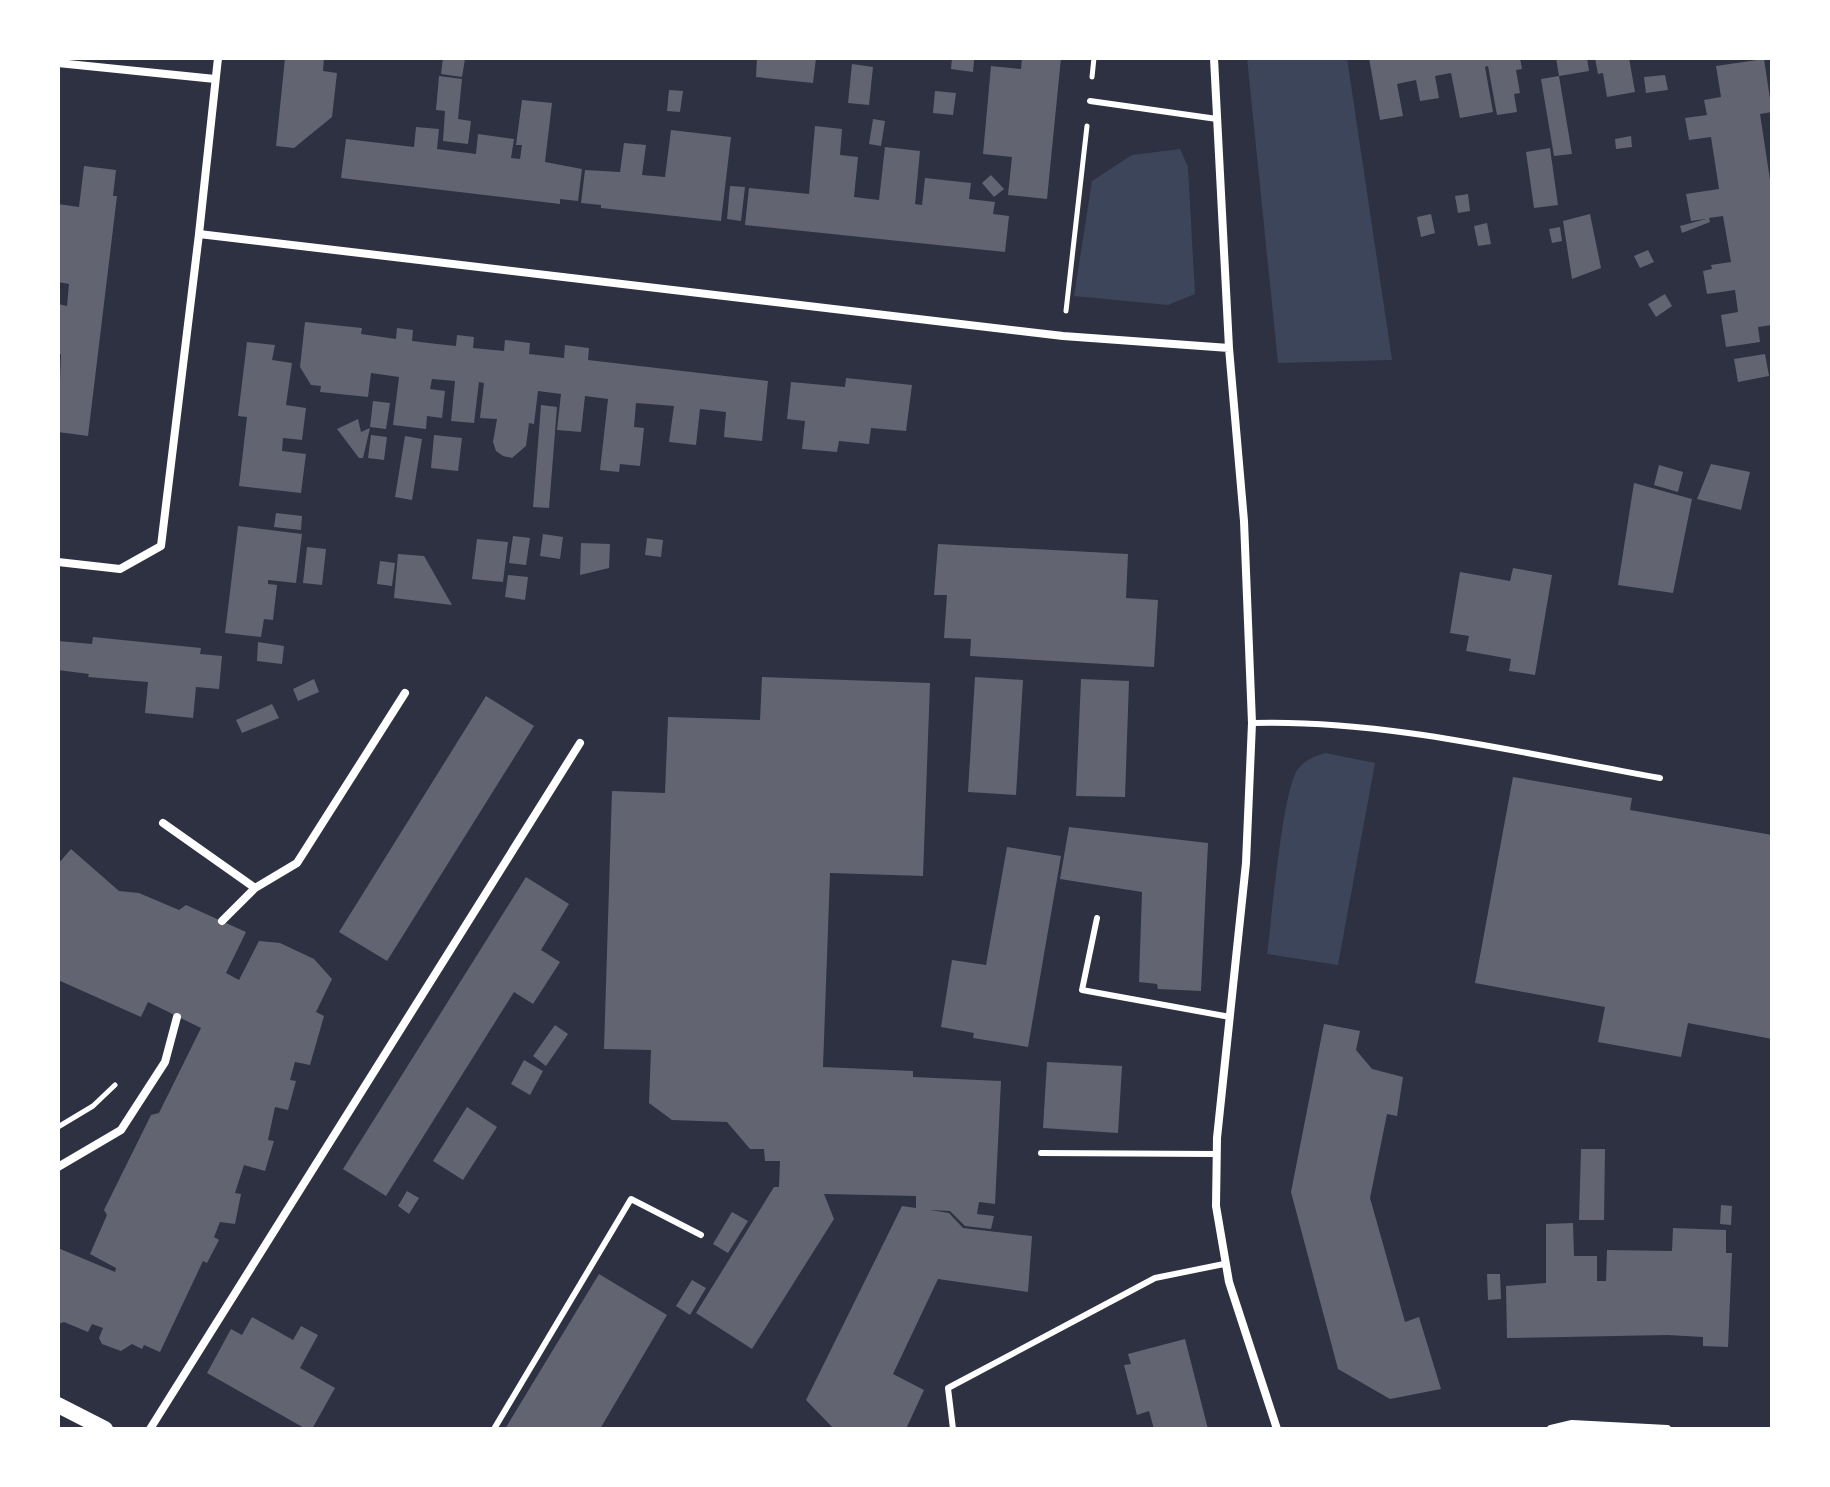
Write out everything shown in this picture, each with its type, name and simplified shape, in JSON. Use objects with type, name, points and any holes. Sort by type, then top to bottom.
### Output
[{"type":"main road","points":[[58,1405],[105,1429]]},
{"type":"street","points":[[58,562],[120,569],[161,546],[218,58]]},
{"type":"street","points":[[1214,58],[1229,348],[1244,521],[1252,723],[1246,863],[1216,1154],[1216,1206],[1224,1264],[1277,1429]]},
{"type":"street","points":[[58,63],[215,79]]},
{"type":"street","points":[[199,234],[1063,336],[1229,348]]},
{"type":"street","points":[[222,921],[255,888],[297,863],[405,693]]},
{"type":"street","points":[[150,1429],[580,743]]},
{"type":"street","points":[[163,823],[255,888]]},
{"type":"street","points":[[58,1167],[121,1130],[165,1062],[177,1017]]},
{"type":"street","points":[[1551,1429],[1572,1424],[1667,1429]]},
{"type":"lane","points":[[1090,101],[1217,119]]},
{"type":"lane","points":[[1252,723],[1327,723],[1446,740],[1660,778]]},
{"type":"lane","points":[[1097,918],[1082,990],[1230,1017]]},
{"type":"lane","points":[[1041,1153],[1216,1154]]},
{"type":"lane","points":[[494,1429],[631,1199],[701,1235]]},
{"type":"lane","points":[[953,1429],[948,1388],[1155,1278],[1224,1264]]},
{"type":"path","points":[[1063,336],[1094,58]]},
{"type":"path","points":[[58,1127],[93,1106],[124,1077]]},
{"type":"shaded area","points":[[1247,58],[1347,58],[1392,360],[1278,363]]},
{"type":"shaded area","points":[[1180,149],[1188,167],[1195,294],[1168,305],[1074,296],[1092,181],[1132,155]]},
{"type":"shaded area","points":[[1325,753],[1375,763],[1338,965],[1267,954],[1282,828],[1292,782],[1304,763]]},
{"type":"building","points":[[285,58],[324,58],[323,71],[337,73],[332,117],[294,148],[276,146]]},
{"type":"building","points":[[443,58],[465,59],[462,77],[441,74]]},
{"type":"building","points":[[757,58],[816,58],[813,83],[756,77]]},
{"type":"building","points":[[952,58],[972,58],[973,72],[951,69]]},
{"type":"building","points":[[1022,58],[1061,58],[1047,199],[1008,195],[1012,157],[983,154],[991,66],[1021,69]]},
{"type":"building","points":[[1369,58],[1520,58],[1522,69],[1516,70],[1520,93],[1514,94],[1517,112],[1497,115],[1488,66],[1485,67],[1493,112],[1460,118],[1451,73],[1435,76],[1439,98],[1420,101],[1416,80],[1397,84],[1403,116],[1380,120]]},
{"type":"building","points":[[1556,58],[1587,58],[1589,71],[1559,76]]},
{"type":"building","points":[[1595,58],[1629,58],[1635,92],[1607,97],[1603,73],[1598,74]]},
{"type":"building","points":[[1764,59],[1772,112],[1760,114],[1772,193],[1772,325],[1758,327],[1760,342],[1726,347],[1721,315],[1738,312],[1735,290],[1707,294],[1703,271],[1712,269],[1711,265],[1731,262],[1723,216],[1709,218],[1710,222],[1682,233],[1680,226],[1706,219],[1691,221],[1686,194],[1719,189],[1711,137],[1689,140],[1685,118],[1707,115],[1704,100],[1721,97],[1716,66]]},
{"type":"building","points":[[852,64],[873,67],[869,105],[848,103]]},
{"type":"building","points":[[1665,75],[1668,90],[1646,93],[1644,77]]},
{"type":"building","points":[[439,76],[462,79],[458,119],[471,121],[468,144],[443,141],[445,111],[436,110]]},
{"type":"building","points":[[1559,76],[1572,154],[1554,156],[1541,79]]},
{"type":"building","points":[[669,90],[683,91],[680,112],[667,111]]},
{"type":"building","points":[[935,91],[956,93],[953,115],[933,113]]},
{"type":"building","points":[[522,100],[552,103],[545,162],[582,169],[578,201],[560,199],[560,204],[341,178],[346,139],[414,147],[416,127],[439,129],[437,149],[476,154],[478,134],[514,139],[511,158],[520,159],[522,145],[516,145]]},
{"type":"building","points":[[873,119],[885,121],[881,146],[869,144]]},
{"type":"building","points":[[815,126],[842,129],[840,155],[858,157],[854,197],[879,200],[885,147],[920,151],[915,204],[922,205],[925,178],[971,183],[969,199],[995,202],[993,214],[1009,216],[1005,252],[745,225],[749,188],[809,194]]},
{"type":"building","points":[[671,130],[731,137],[721,221],[601,208],[601,205],[581,203],[585,170],[620,172],[624,143],[646,145],[642,175],[665,177]]},
{"type":"building","points":[[1631,136],[1632,147],[1616,149],[1615,139]]},
{"type":"building","points":[[1550,148],[1558,205],[1534,208],[1526,152]]},
{"type":"building","points":[[84,166],[116,170],[113,196],[117,196],[88,436],[58,432],[61,354],[58,354],[58,304],[67,306],[69,284],[58,282],[58,204],[79,207]]},
{"type":"building","points":[[991,175],[1004,189],[994,197],[982,183]]},
{"type":"building","points":[[730,186],[745,187],[741,221],[727,219]]},
{"type":"building","points":[[1468,194],[1470,211],[1458,213],[1455,196]]},
{"type":"building","points":[[1431,214],[1435,233],[1421,237],[1417,217]]},
{"type":"building","points":[[1590,214],[1601,268],[1572,279],[1563,221]]},
{"type":"building","points":[[1487,223],[1491,244],[1478,246],[1474,226]]},
{"type":"building","points":[[1560,227],[1562,241],[1552,243],[1549,229]]},
{"type":"building","points":[[1648,250],[1654,262],[1640,268],[1634,256]]},
{"type":"building","points":[[1665,294],[1672,306],[1656,317],[1648,304]]},
{"type":"building","points":[[305,322],[362,328],[361,334],[396,339],[397,328],[413,330],[412,341],[456,346],[457,335],[474,337],[473,348],[504,351],[505,340],[530,343],[529,354],[564,358],[565,345],[589,348],[588,360],[768,381],[762,441],[724,437],[726,412],[700,409],[696,445],[669,442],[674,406],[636,403],[634,427],[644,428],[640,466],[620,464],[619,472],[600,470],[608,399],[585,396],[581,432],[557,430],[561,394],[538,391],[534,424],[529,423],[526,446],[512,458],[503,456],[496,451],[493,442],[497,419],[480,418],[484,383],[479,382],[474,423],[451,421],[455,381],[432,379],[430,389],[445,391],[442,418],[427,416],[426,429],[393,425],[399,377],[371,373],[368,397],[320,392],[321,386],[311,385],[300,367]]},
{"type":"building","points":[[247,342],[275,345],[272,360],[292,363],[286,405],[306,408],[302,440],[283,438],[282,451],[306,454],[301,493],[239,486],[247,417],[238,416]]},
{"type":"building","points":[[1765,354],[1769,376],[1738,382],[1734,359]]},
{"type":"building","points":[[846,378],[912,385],[906,431],[871,428],[869,444],[839,441],[837,452],[802,449],[805,421],[787,419],[791,382],[845,387]]},
{"type":"building","points":[[373,401],[390,403],[386,429],[370,427]]},
{"type":"building","points":[[541,405],[557,407],[549,508],[533,507]]},
{"type":"building","points":[[358,419],[361,432],[370,428],[363,458],[359,458],[337,429]]},
{"type":"building","points":[[371,435],[387,437],[384,460],[368,458]]},
{"type":"building","points":[[434,435],[462,438],[458,471],[431,468]]},
{"type":"building","points":[[405,436],[422,439],[412,500],[395,497]]},
{"type":"building","points":[[1711,464],[1750,472],[1741,510],[1697,499]]},
{"type":"building","points":[[1659,465],[1683,472],[1678,492],[1654,485]]},
{"type":"building","points":[[1634,483],[1692,499],[1673,593],[1618,585]]},
{"type":"building","points":[[276,513],[302,516],[301,530],[274,527]]},
{"type":"building","points":[[238,526],[302,534],[296,583],[268,580],[268,584],[277,585],[273,620],[264,619],[261,637],[225,633]]},
{"type":"building","points":[[543,534],[563,537],[560,559],[540,556]]},
{"type":"building","points":[[513,536],[530,538],[526,565],[509,563]]},
{"type":"building","points":[[647,538],[663,540],[661,557],[645,555]]},
{"type":"building","points":[[477,539],[508,542],[503,582],[472,579]]},
{"type":"building","points":[[581,543],[610,544],[609,568],[580,575]]},
{"type":"building","points":[[938,544],[1128,554],[1126,598],[1158,600],[1154,667],[970,656],[971,639],[944,638],[947,595],[934,595]]},
{"type":"building","points":[[307,547],[326,549],[322,585],[303,583]]},
{"type":"building","points":[[398,554],[424,556],[452,605],[394,598]]},
{"type":"building","points":[[380,561],[395,563],[392,586],[377,584]]},
{"type":"building","points":[[1513,568],[1552,575],[1535,675],[1509,671],[1511,659],[1466,651],[1469,636],[1450,633],[1460,572],[1510,581]]},
{"type":"building","points":[[508,575],[528,577],[525,600],[505,597]]},
{"type":"building","points":[[93,637],[201,648],[200,654],[222,656],[219,689],[196,687],[193,718],[145,713],[148,682],[88,677],[89,674],[58,670],[58,641],[92,644]]},
{"type":"building","points":[[258,642],[284,646],[282,664],[257,661]]},
{"type":"building","points":[[762,677],[930,683],[923,876],[830,873],[823,1067],[913,1071],[913,1077],[1001,1081],[995,1204],[979,1202],[977,1214],[994,1216],[991,1229],[965,1226],[950,1211],[930,1210],[949,1213],[963,1228],[1032,1236],[1028,1292],[938,1279],[893,1374],[924,1390],[906,1429],[834,1429],[806,1400],[902,1206],[916,1208],[916,1196],[824,1194],[834,1219],[752,1349],[696,1313],[774,1187],[779,1187],[780,1161],[765,1161],[764,1149],[750,1149],[727,1122],[672,1120],[649,1103],[651,1050],[604,1049],[612,791],[665,793],[668,717],[760,720]]},
{"type":"building","points":[[975,677],[1023,680],[1016,795],[968,792]]},
{"type":"building","points":[[314,679],[319,692],[298,701],[293,689]]},
{"type":"building","points":[[1081,679],[1129,681],[1125,797],[1076,796]]},
{"type":"building","points":[[486,696],[534,726],[387,961],[339,932]]},
{"type":"building","points":[[272,704],[279,718],[242,733],[236,720]]},
{"type":"building","points":[[1513,777],[1632,798],[1630,810],[1772,835],[1772,1039],[1688,1023],[1681,1057],[1598,1042],[1605,1007],[1475,983]]},
{"type":"building","points":[[1069,827],[1208,843],[1201,991],[1158,989],[1157,984],[1139,982],[1142,892],[1060,879]]},
{"type":"building","points":[[1007,847],[1061,856],[1028,1047],[973,1038],[974,1033],[941,1027],[952,960],[986,965]]},
{"type":"building","points":[[71,849],[119,891],[139,893],[179,910],[186,905],[246,932],[226,973],[239,980],[259,941],[280,943],[314,959],[332,979],[316,1012],[324,1016],[310,1065],[295,1062],[290,1080],[296,1081],[288,1110],[275,1107],[268,1140],[274,1141],[265,1171],[244,1165],[235,1193],[241,1194],[235,1224],[220,1222],[214,1237],[219,1240],[207,1263],[203,1261],[160,1352],[132,1344],[121,1351],[102,1344],[99,1338],[103,1328],[92,1324],[88,1332],[64,1322],[58,1324],[58,1248],[115,1272],[116,1268],[90,1254],[107,1215],[104,1210],[151,1115],[159,1113],[201,1028],[148,1002],[141,1017],[58,980],[58,864]]},
{"type":"building","points":[[526,877],[569,904],[541,950],[560,962],[533,1004],[514,992],[386,1196],[343,1169]]},
{"type":"building","points":[[1324,1024],[1360,1031],[1356,1050],[1372,1069],[1403,1077],[1397,1116],[1387,1114],[1370,1198],[1405,1322],[1419,1317],[1441,1389],[1390,1399],[1338,1369],[1291,1192]]},
{"type":"building","points":[[555,1025],[568,1034],[546,1066],[533,1056]]},
{"type":"building","points":[[524,1060],[543,1071],[530,1095],[511,1084]]},
{"type":"building","points":[[1047,1062],[1122,1066],[1118,1133],[1043,1128]]},
{"type":"building","points":[[467,1107],[497,1127],[463,1180],[433,1161]]},
{"type":"building","points":[[1581,1149],[1605,1149],[1604,1220],[1579,1220]]},
{"type":"building","points":[[407,1191],[419,1198],[409,1214],[398,1206]]},
{"type":"building","points":[[1721,1205],[1732,1206],[1731,1225],[1720,1224]]},
{"type":"building","points":[[732,1212],[748,1221],[728,1253],[713,1244]]},
{"type":"building","points":[[1573,1223],[1574,1256],[1597,1256],[1597,1281],[1606,1281],[1607,1250],[1672,1251],[1673,1228],[1726,1230],[1726,1253],[1732,1253],[1728,1347],[1703,1346],[1703,1337],[1668,1335],[1507,1338],[1506,1286],[1546,1283],[1546,1224]]},
{"type":"building","points":[[599,1274],[667,1315],[600,1429],[505,1429]]},
{"type":"building","points":[[1487,1274],[1500,1274],[1501,1299],[1488,1300]]},
{"type":"building","points":[[692,1280],[706,1288],[690,1315],[676,1306]]},
{"type":"building","points":[[252,1317],[293,1340],[301,1326],[318,1335],[300,1368],[335,1388],[312,1429],[306,1429],[207,1373],[231,1329],[242,1335]]},
{"type":"building","points":[[1185,1339],[1208,1429],[1154,1429],[1149,1411],[1137,1415],[1124,1365],[1131,1364],[1128,1354]]}]
